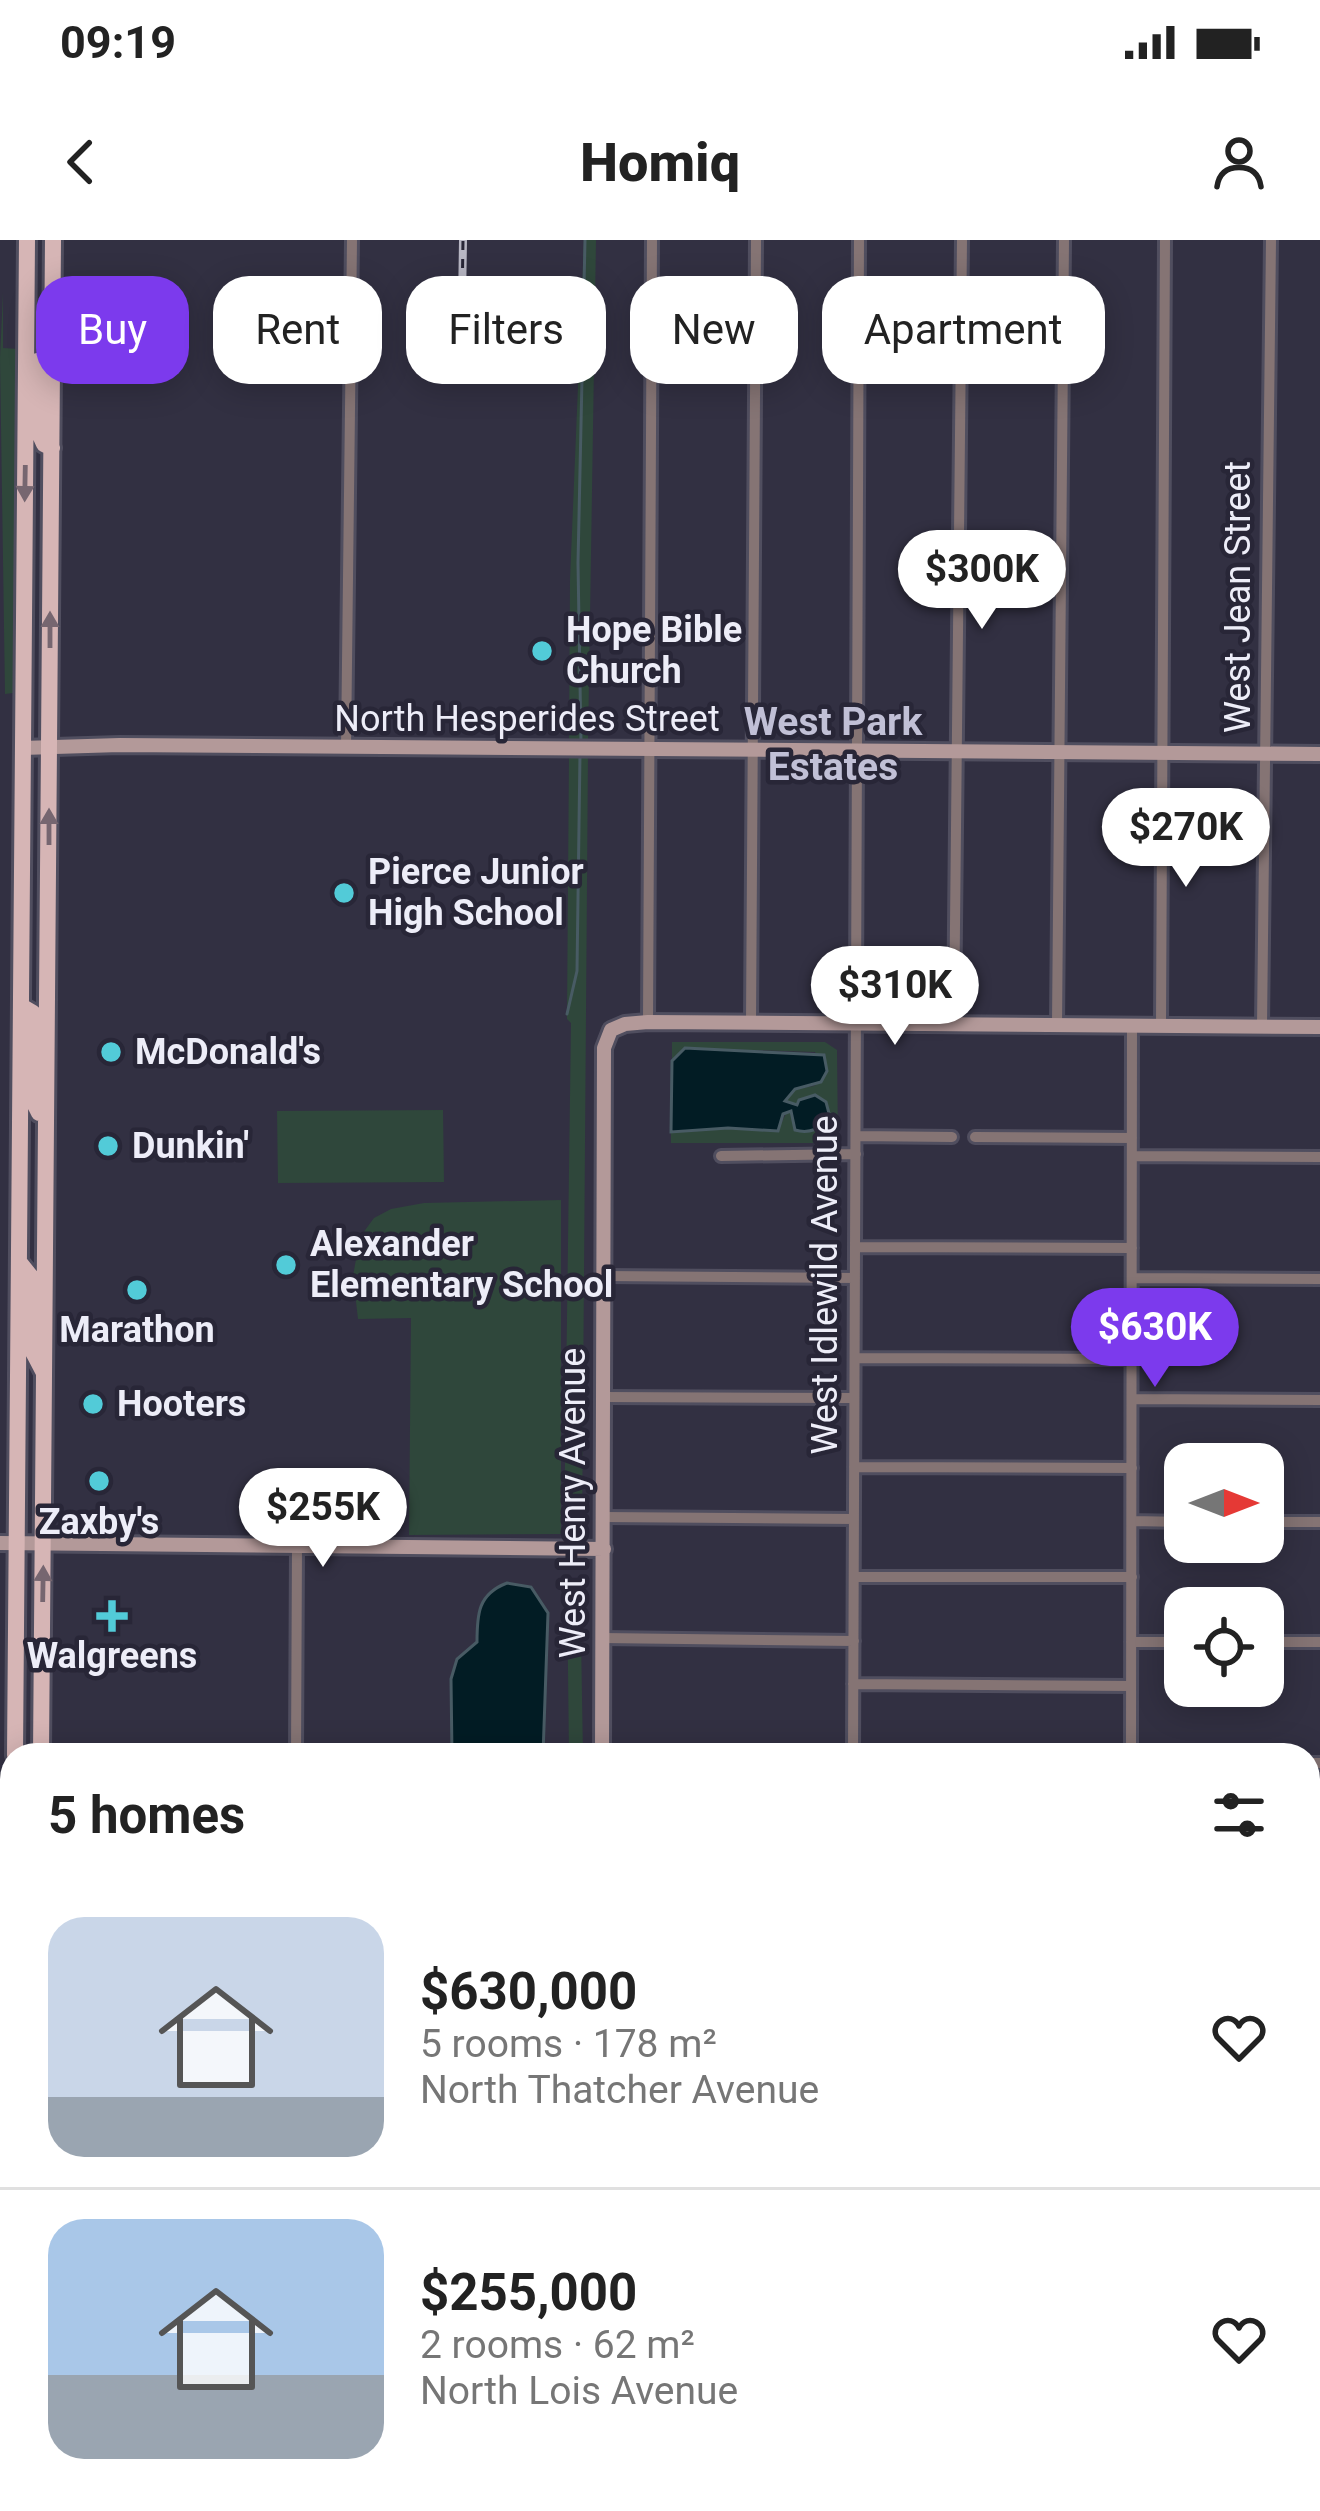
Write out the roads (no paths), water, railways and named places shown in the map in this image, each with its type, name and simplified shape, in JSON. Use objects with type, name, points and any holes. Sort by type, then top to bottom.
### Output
[{"type":"main road","points":[[15,1743],[9,1543],[20,1263],[27,240]]},
{"type":"main road","points":[[41,1743],[53,240]]},
{"type":"main road","points":[[26,340],[37,358],[40,434],[52,448]]},
{"type":"main road","points":[[21,875],[32,905],[33,976],[47,985]]},
{"type":"main road","points":[[21,1006],[35,1020],[35,1105],[46,1130]]},
{"type":"main road","points":[[20,1140],[30,1153],[30,1235],[45,1265]]},
{"type":"main road","points":[[20,1263],[32,1278],[33,1352],[45,1373]]},
{"type":"street","points":[[346,748],[352,240]]},
{"type":"street","points":[[652,240],[648,1022],[1320,1027]]},
{"type":"street","points":[[751,1023],[756,240]]},
{"type":"street","name":"West Idlewild Avenue","points":[[853,1743],[859,240]]},
{"type":"street","points":[[954,1024],[962,240]]},
{"type":"street","points":[[1057,1025],[1064,240]]},
{"type":"street","points":[[1161,1026],[1165,240]]},
{"type":"street","name":"West Jean Street","points":[[1262,1026],[1271,240]]},
{"type":"street","name":"North Hesperides Street","points":[[22,748],[1320,754]]},
{"type":"street","name":"West Henry Avenue","points":[[602,1743],[604,1048],[611,1030],[648,1022]]},
{"type":"street","points":[[1131,1743],[1132,1025]]},
{"type":"street","points":[[856,1136],[952,1137]]},
{"type":"street","points":[[975,1136],[1132,1138]]},
{"type":"street","points":[[721,1156],[856,1154]]},
{"type":"street","points":[[1132,1156],[1320,1157]]},
{"type":"street","points":[[855,1247],[1132,1248]]},
{"type":"street","points":[[604,1276],[855,1278]]},
{"type":"street","points":[[1132,1278],[1320,1279]]},
{"type":"street","points":[[855,1358],[1132,1359]]},
{"type":"street","points":[[603,1397],[854,1398]]},
{"type":"street","points":[[1132,1399],[1320,1400]]},
{"type":"street","points":[[854,1467],[1132,1468]]},
{"type":"street","points":[[604,1517],[854,1519]]},
{"type":"street","points":[[1132,1521],[1164,1522]]},
{"type":"street","points":[[1284,1522],[1320,1522]]},
{"type":"street","points":[[9,1543],[604,1549]]},
{"type":"street","points":[[296,1743],[297,1545]]},
{"type":"street","points":[[854,1576],[1132,1576]]},
{"type":"street","points":[[602,1638],[854,1641]]},
{"type":"street","points":[[1131,1642],[1164,1642]]},
{"type":"street","points":[[1284,1642],[1320,1642]]},
{"type":"street","points":[[853,1684],[1131,1686]]},
{"type":"water","points":[[685,1048],[824,1055],[827,1071],[821,1082],[795,1089],[785,1101],[797,1105],[815,1095],[826,1102],[830,1117],[805,1131],[795,1130],[791,1111],[783,1114],[778,1131],[671,1132],[672,1061]]},
{"type":"water","points":[[507,1583],[531,1587],[548,1613],[543,1743],[452,1743],[451,1679],[457,1659],[477,1642],[479,1614],[485,1599]]},
{"type":"waterway","points":[[581,743],[578,563],[585,240]]},
{"type":"waterway","points":[[567,1014],[577,971],[580,753]]},
{"type":"railway","points":[[462,276],[463,240]]},
{"type":"place","name":"Hope Bible Church","points":[[542,651]]},
{"type":"place","name":"Pierce Junior High School","points":[[344,893]]},
{"type":"place","name":"McDonald's","points":[[111,1052]]},
{"type":"place","name":"Dunkin'","points":[[108,1146]]},
{"type":"place","name":"Alexander Elementary School","points":[[286,1265]]},
{"type":"place","name":"Marathon","points":[[137,1290]]},
{"type":"place","name":"Hooters","points":[[93,1404]]},
{"type":"place","name":"Zaxby's","points":[[99,1481]]},
{"type":"place","name":"Walgreens","points":[[112,1616]]},
{"type":"district","name":"West Park Estates","points":[[833,744]]}]
